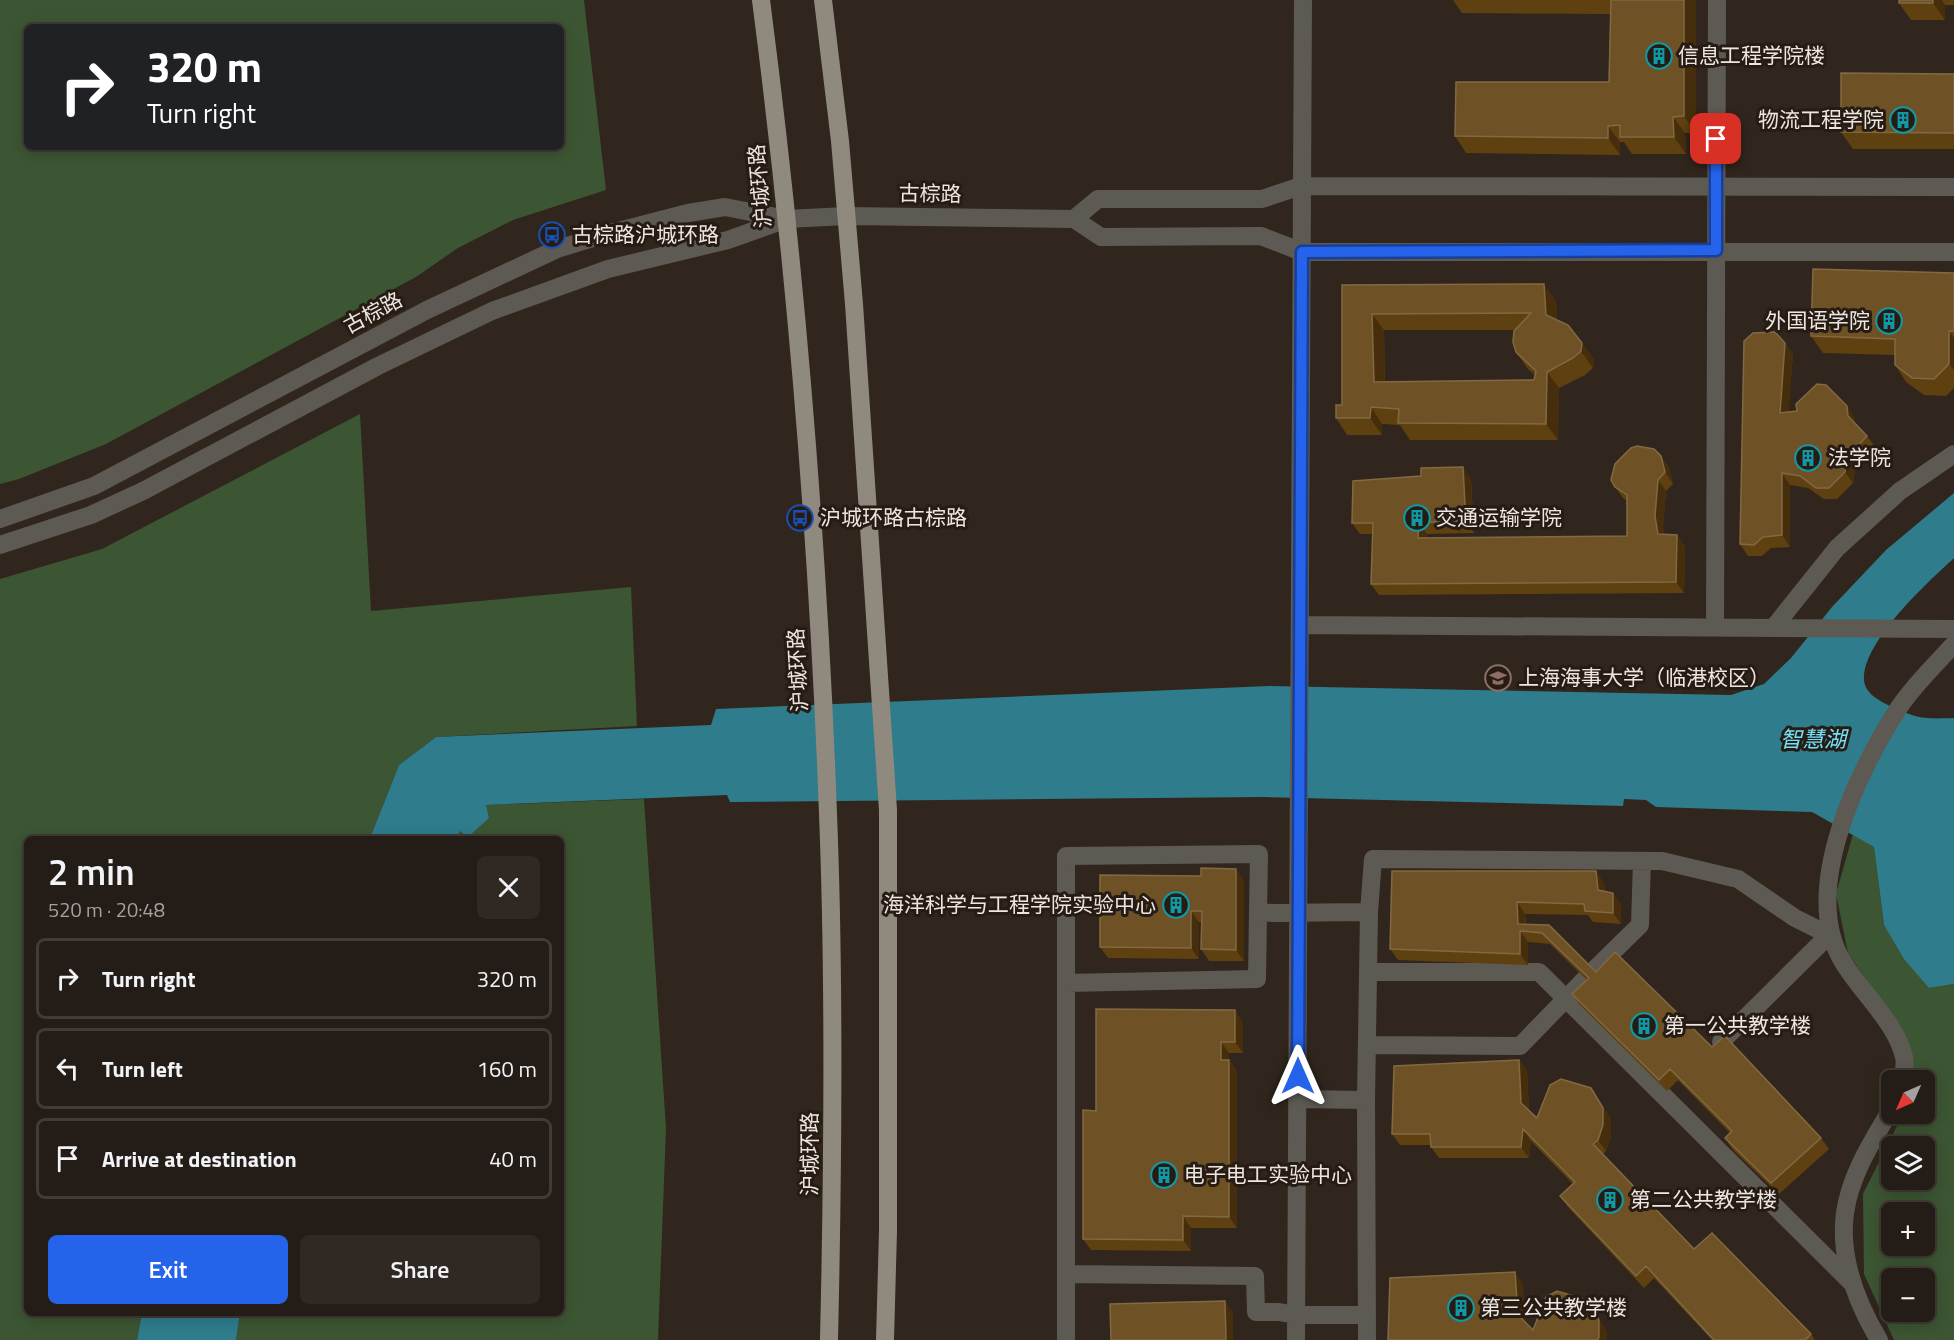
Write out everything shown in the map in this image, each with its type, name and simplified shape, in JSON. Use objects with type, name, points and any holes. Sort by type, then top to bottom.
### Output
[{"type":"main road","name":"沪城环路","points":[[761,0],[780,147],[812,498],[822,694],[828,816],[833,1150],[829,1340]]},
{"type":"main road","points":[[823,0],[847,216],[882,693],[888,810],[888,1231],[885,1340]]},
{"type":"street","points":[[1296,1340],[1303,0]]},
{"type":"street","points":[[1715,627],[1717,0]]},
{"type":"street","points":[[1954,187],[1301,186],[1262,199],[1098,199],[1074,219],[1101,237],[1262,236],[1302,252],[1716,250],[1954,252]]},
{"type":"street","name":"古棕路","points":[[0,519],[94,486],[427,310],[557,249],[688,213],[724,207],[786,219],[847,216],[1074,219]]},
{"type":"street","name":"古棕路","points":[[0,545],[91,515],[143,491],[378,366],[492,311],[608,268],[728,240],[786,219]]},
{"type":"street","points":[[1774,627],[1837,548],[1900,491],[1954,454]]},
{"type":"street","points":[[1300,625],[1954,629]]},
{"type":"street","points":[[1904,1070],[1905,1059],[1890,1023],[1871,1004],[1848,970],[1829,935],[1828,888],[1837,839],[1860,780],[1901,705],[1954,644]]},
{"type":"street","points":[[1066,983],[1257,979],[1258,854],[1065,856],[1066,1340]]},
{"type":"street","points":[[1367,1340],[1366,1100],[1369,912],[1373,859],[1662,861],[1738,879],[1795,918],[1829,935]]},
{"type":"street","points":[[1367,1045],[1520,1046],[1640,925],[1642,861]]},
{"type":"street","points":[[1258,913],[1369,912]]},
{"type":"street","points":[[1721,1042],[1829,935]]},
{"type":"street","points":[[1368,972],[1539,972],[1852,1283]]},
{"type":"street","points":[[1298,1100],[1366,1100]]},
{"type":"street","points":[[1879,1340],[1864,1315],[1852,1283],[1845,1214],[1852,1185],[1882,1124]]},
{"type":"street","points":[[1067,1274],[1255,1276],[1256,1312],[1295,1315],[1366,1315]]},
{"type":"green space","points":[[0,0],[584,0],[606,190],[513,220],[458,248],[416,277],[106,444],[19,479],[0,484]]},
{"type":"green space","points":[[360,414],[371,611],[631,587],[637,726],[436,737],[399,765],[371,836],[24,836],[24,1316],[141,1316],[137,1340],[0,1340],[0,579],[102,549]]},
{"type":"green space","points":[[644,799],[666,1128],[658,1340],[236,1340],[240,1316],[564,1316],[564,836],[457,836],[485,805]]},
{"type":"green space","points":[[1853,834],[1874,847],[1884,925],[1929,988],[1954,984],[1954,1340],[1894,1340],[1886,1322],[1935,1322],[1935,1268],[1881,1268],[1881,1311],[1864,1274],[1863,1194],[1881,1158],[1881,1190],[1935,1190],[1935,1136],[1892,1136],[1897,1124],[1935,1124],[1935,1070],[1909,1070],[1907,1038],[1848,953],[1836,894]]},
{"type":"water","name":"智慧湖","points":[[1954,493],[1954,558],[1928,582],[1884,631],[1866,665],[1864,680],[1873,696],[1898,710],[1920,717],[1954,718],[1954,984],[1929,988],[1904,959],[1884,925],[1874,847],[1812,812],[1656,807],[1646,800],[1624,799],[1623,806],[1263,797],[730,802],[727,795],[486,805],[489,818],[469,836],[460,831],[457,836],[371,836],[399,765],[436,737],[711,725],[716,709],[1269,686],[1731,695],[1764,684],[1791,658],[1832,607],[1886,550]]},
{"type":"water","points":[[141,1316],[240,1316],[236,1340],[137,1340]]},
{"type":"building","name":"信息工程学院楼","points":[[1611,0],[1684,0],[1684,116],[1673,117],[1674,137],[1620,137],[1620,125],[1608,126],[1608,138],[1455,136],[1456,82],[1609,82]]},
{"type":"building","points":[[1899,0],[1933,0],[1933,3],[1899,3]]},
{"type":"building","name":"物流工程学院","points":[[1841,73],[1954,74],[1954,133],[1841,132]]},
{"type":"building","name":"外国语学院","points":[[1813,269],[1954,273],[1954,331],[1949,331],[1949,364],[1934,379],[1912,378],[1895,365],[1895,339],[1811,336]]},
{"type":"building","points":[[1544,284],[1546,315],[1568,325],[1582,343],[1581,351],[1547,372],[1546,424],[1398,423],[1399,409],[1371,407],[1370,418],[1336,418],[1336,405],[1342,405],[1342,285]],"holes":[[[1531,313],[1514,331],[1513,342],[1516,352],[1536,371],[1534,380],[1374,382],[1372,314]]]},
{"type":"building","name":"法学院","points":[[1775,332],[1785,343],[1780,413],[1797,411],[1796,404],[1817,384],[1826,385],[1847,406],[1848,416],[1867,436],[1847,457],[1845,472],[1829,488],[1816,488],[1800,476],[1782,473],[1782,535],[1763,537],[1754,545],[1740,544],[1744,341],[1753,333]]},
{"type":"building","name":"交通运输学院","points":[[1637,446],[1654,449],[1661,456],[1665,472],[1658,480],[1655,516],[1658,534],[1677,535],[1676,582],[1371,584],[1373,523],[1352,523],[1353,481],[1421,476],[1421,468],[1463,467],[1466,522],[1419,522],[1418,538],[1627,536],[1627,495],[1615,487],[1611,480],[1615,464],[1631,448]]},
{"type":"building","name":"海洋科学与工程学院实验中心","points":[[1201,868],[1236,869],[1236,950],[1201,949],[1202,911],[1191,911],[1191,948],[1100,947],[1100,875],[1201,876]]},
{"type":"building","name":"第一公共教学楼","points":[[1392,871],[1596,871],[1598,890],[1613,893],[1613,913],[1585,911],[1584,904],[1517,902],[1518,924],[1549,925],[1596,972],[1615,952],[1712,1047],[1725,1036],[1821,1138],[1771,1183],[1725,1138],[1732,1131],[1670,1069],[1659,1080],[1572,994],[1589,978],[1542,933],[1520,931],[1520,954],[1390,949]]},
{"type":"building","name":"电子电工实验中心","points":[[1096,1009],[1235,1010],[1235,1042],[1221,1042],[1221,1060],[1229,1060],[1229,1217],[1183,1216],[1183,1240],[1083,1239],[1083,1110],[1096,1111]]},
{"type":"building","name":"第二公共教学楼","points":[[1519,1060],[1521,1103],[1537,1118],[1550,1085],[1561,1079],[1591,1088],[1603,1108],[1603,1125],[1598,1140],[1593,1144],[1694,1249],[1712,1233],[1811,1334],[1805,1340],[1714,1340],[1646,1266],[1636,1276],[1560,1196],[1575,1182],[1523,1129],[1521,1147],[1431,1147],[1430,1134],[1392,1134],[1394,1066]]},
{"type":"building","points":[[1515,1272],[1518,1315],[1533,1330],[1546,1297],[1557,1291],[1587,1300],[1599,1320],[1598,1340],[1388,1340],[1390,1278]]},
{"type":"building","points":[[1225,1301],[1226,1340],[1111,1340],[1110,1304]]},
{"type":"place","name":"信息工程学院楼","points":[[1659,56]]},
{"type":"place","name":"物流工程学院","points":[[1903,120]]},
{"type":"place","name":"古棕路沪城环路","points":[[552,235]]},
{"type":"place","name":"外国语学院","points":[[1889,321]]},
{"type":"place","name":"法学院","points":[[1808,458]]},
{"type":"place","name":"沪城环路古棕路","points":[[800,518]]},
{"type":"place","name":"交通运输学院","points":[[1417,518]]},
{"type":"place","name":"上海海事大学（临港校区）","points":[[1498,678]]},
{"type":"place","name":"海洋科学与工程学院实验中心","points":[[1176,905]]},
{"type":"place","name":"第一公共教学楼","points":[[1644,1026]]},
{"type":"place","name":"电子电工实验中心","points":[[1164,1175]]},
{"type":"place","name":"第二公共教学楼","points":[[1610,1200]]},
{"type":"place","name":"第三公共教学楼","points":[[1461,1308]]},
{"type":"route","points":[[1298,1076],[1302,252],[1716,250],[1716,139]]}]
